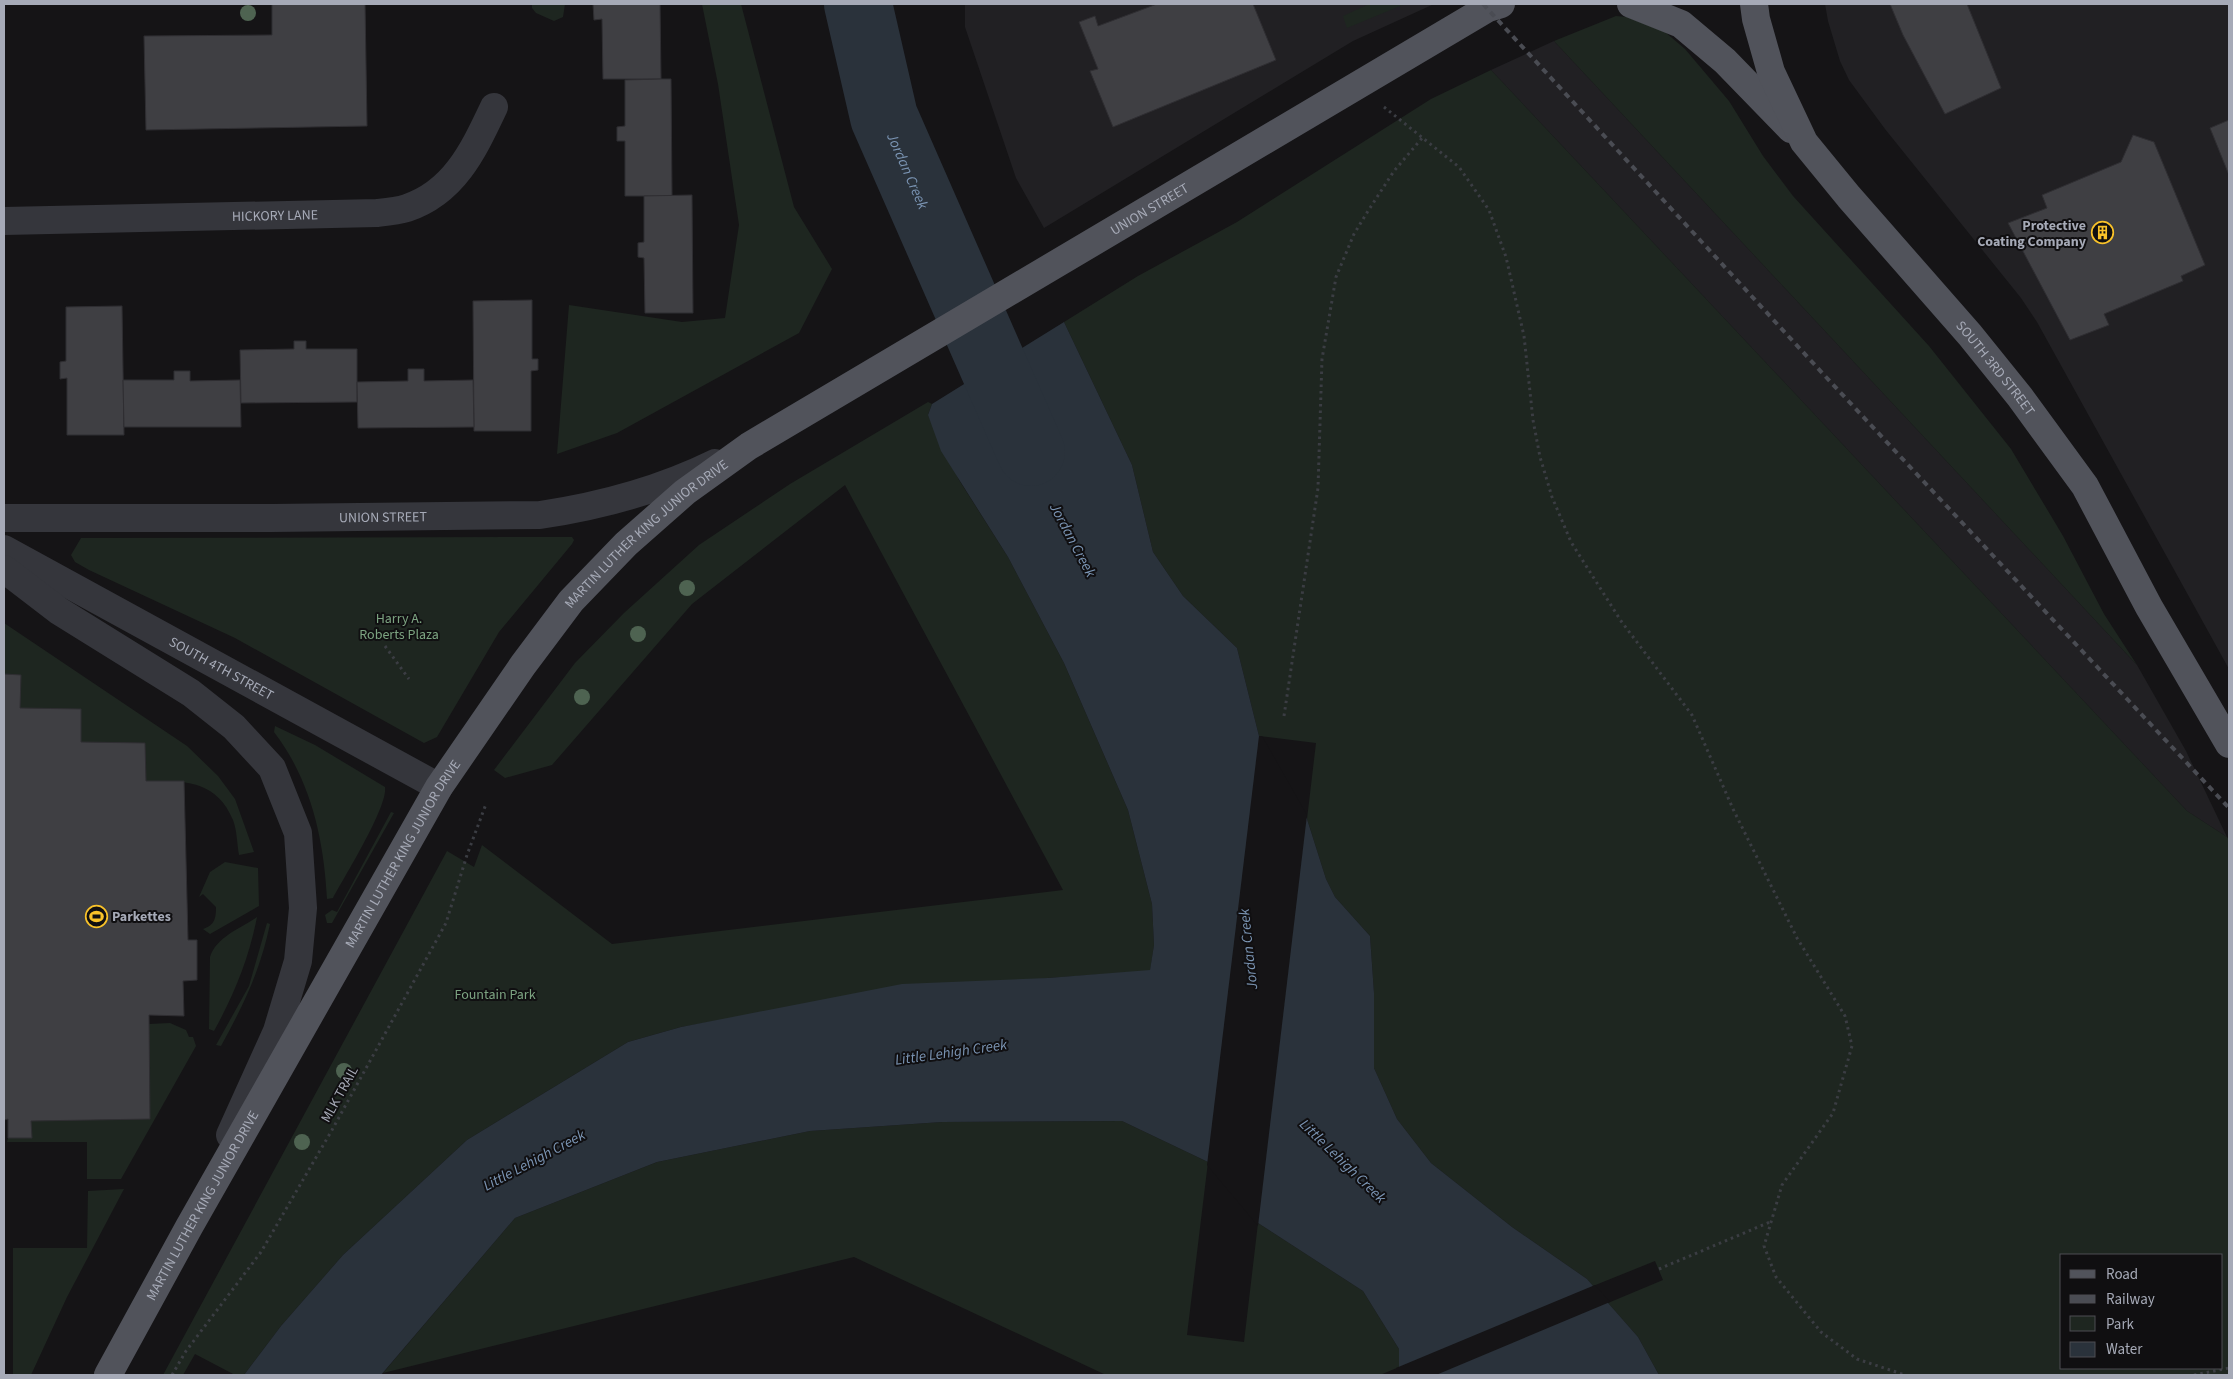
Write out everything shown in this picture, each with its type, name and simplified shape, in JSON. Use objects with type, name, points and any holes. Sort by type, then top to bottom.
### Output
[{"type":"main road","name":"UNION STREET","points":[[800,416],[897,360],[1356,85],[1488,8],[1501,4]]},
{"type":"main road","points":[[1631,4],[1681,24],[1725,61],[1804,142]]},
{"type":"main road","name":"SOUTH 3RD STREET","points":[[1754,4],[1756,19],[1771,72],[1804,142],[1849,197],[1970,335],[2020,397],[2086,486],[2149,606],[2229,744]]},
{"type":"main road","name":"MARTIN LUTHER KING JUNIOR DRIVE","points":[[108,1375],[189,1227],[439,788],[523,664],[571,602],[626,544],[685,492],[750,446],[800,416]]},
{"type":"street","name":"HICKORY LANE","points":[[4,221],[377,213],[407,208],[438,193],[460,172],[494,107]]},
{"type":"street","name":"UNION STREET","points":[[4,518],[540,515],[580,509],[638,494],[695,473],[750,446]]},
{"type":"street","name":"SOUTH 4TH STREET","points":[[4,549],[439,788]]},
{"type":"street","points":[[4,569],[59,611],[190,693],[234,727],[272,768],[298,832],[303,908],[298,960],[277,1032],[189,1227]]},
{"type":"path","points":[[1356,85],[1459,166],[1488,210],[1506,257],[1524,336],[1533,420],[1540,457],[1552,497],[1571,542],[1621,621],[1692,715],[1733,809],[1796,938],[1845,1016],[1852,1046],[1833,1113],[1782,1185],[1764,1246],[1776,1277],[1815,1325],[1857,1359],[1905,1375]]},
{"type":"path","points":[[1284,716],[1318,488],[1322,359],[1336,277],[1354,234],[1368,211],[1394,171],[1423,137]]},
{"type":"path","points":[[385,646],[408,679]]},
{"type":"path","name":"MLK TRAIL","points":[[172,1375],[186,1350],[262,1252],[332,1130],[446,923],[486,804]]},
{"type":"path","points":[[1659,1269],[1771,1222]]},
{"type":"path","points":[[2194,1375],[2229,1368]]},
{"type":"shaded area","points":[[965,4],[1434,4],[1353,41],[1044,228],[1016,178],[965,27]]},
{"type":"shaded area","points":[[1825,4],[2229,4],[2229,669],[2037,322],[2021,298],[1885,129],[1849,80],[1840,61]]},
{"type":"shaded area","points":[[1554,41],[2137,665],[2186,751],[2227,837],[2187,811],[1491,70]]},
{"type":"green space","points":[[532,4],[565,4],[563,17],[554,21],[536,13],[532,8]]},
{"type":"green space","points":[[702,4],[741,4],[794,207],[832,269],[799,333],[617,433],[557,454],[569,305],[682,322],[725,318],[739,225],[718,84]]},
{"type":"green space","points":[[1369,4],[1405,4],[1347,28],[1343,16]]},
{"type":"green space","points":[[1616,16],[1627,17],[1665,32],[1685,49],[1729,101],[1763,156],[1793,196],[1929,346],[2011,449],[2063,536],[2104,614],[2137,665],[1554,41]]},
{"type":"green space","points":[[1491,70],[2187,811],[2227,837],[2229,840],[2229,1375],[1659,1375],[1638,1337],[1608,1303],[1663,1280],[1655,1261],[1593,1286],[1587,1279],[1512,1227],[1431,1163],[1397,1119],[1374,1068],[1374,993],[1370,936],[1335,897],[1326,879],[1307,819],[1316,743],[1259,736],[1237,648],[1183,596],[1153,552],[1132,465],[1064,322],[1138,276],[1237,222],[1431,99]]},
{"type":"green space","name":"Fountain Park","points":[[928,402],[932,404],[928,415],[959,480],[1008,557],[1064,663],[1128,810],[1152,904],[1154,945],[1150,971],[1048,978],[744,1016],[681,1027],[628,1042],[467,1140],[343,1255],[281,1326],[244,1375],[235,1375],[195,1354],[183,1375],[163,1375],[447,851],[474,867],[482,845],[612,944],[1063,890],[845,485],[692,604],[552,765],[505,778],[494,770],[575,663],[624,613],[699,545],[790,484]]},
{"type":"green space","name":"Harry A. Roberts Plaza","points":[[572,537],[574,540],[572,544],[499,632],[437,737],[424,743],[235,638],[89,570],[75,562],[71,555],[81,538]]},
{"type":"green space","points":[[4,623],[187,746],[218,776],[235,799],[254,852],[239,855],[233,820],[226,807],[208,790],[197,785],[173,781],[146,781],[145,743],[81,742],[80,709],[20,708],[21,675],[4,674]]},
{"type":"green space","points":[[275,726],[315,745],[385,787],[380,810],[373,825],[333,898],[327,899],[319,833],[306,790],[287,751],[274,732]]},
{"type":"green space","points":[[391,812],[394,813],[332,923],[327,923],[325,915],[332,910],[337,912]]},
{"type":"green space","points":[[225,862],[258,868],[259,906],[210,934],[203,929],[214,921],[216,907],[203,894],[199,897],[210,872]]},
{"type":"green space","points":[[257,917],[245,962],[228,1004],[214,1031],[209,1029],[210,957],[213,950],[223,938]]},
{"type":"green space","points":[[267,923],[270,924],[266,941],[250,987],[221,1046],[216,1045],[249,986]]},
{"type":"green space","points":[[170,1023],[186,1030],[189,1037],[193,1037],[196,1046],[121,1179],[87,1179],[87,1142],[7,1142],[8,1138],[31,1138],[31,1121],[150,1119],[149,1024]]},
{"type":"green space","points":[[1122,1121],[1208,1162],[1187,1335],[1244,1342],[1258,1223],[1363,1291],[1399,1349],[1399,1367],[1380,1375],[1106,1375],[854,1257],[383,1373],[515,1218],[657,1162],[810,1131],[942,1122]]},
{"type":"green space","points":[[124,1189],[67,1297],[31,1375],[13,1375],[13,1248],[87,1248],[88,1191]]},
{"type":"water","name":"Little Lehigh Creek","points":[[1064,322],[1132,465],[1153,552],[1183,596],[1237,648],[1259,736],[1307,819],[1326,879],[1335,897],[1370,936],[1374,993],[1374,1068],[1397,1119],[1431,1163],[1512,1227],[1587,1279],[1638,1337],[1659,1375],[1406,1375],[1399,1367],[1399,1349],[1363,1291],[1258,1223],[1208,1162],[1122,1121],[942,1122],[810,1131],[657,1162],[515,1218],[381,1375],[244,1375],[281,1326],[343,1255],[467,1140],[628,1042],[681,1027],[902,984],[1048,978],[1150,970],[1154,945],[1152,904],[1128,810],[1064,663],[1008,557],[941,451],[928,415],[932,404]]},
{"type":"pier","points":[[1259,736],[1262,736],[1307,815],[1258,1226],[1207,1165]]},
{"type":"pier","points":[[1595,1285],[1610,1302],[1436,1375],[1403,1375],[1396,1368]]},
{"type":"building","points":[[272,4],[365,4],[367,126],[146,130],[144,36],[272,35]]},
{"type":"building","points":[[593,4],[660,4],[661,79],[603,79],[602,19],[594,20]]},
{"type":"building","points":[[1157,4],[1253,4],[1276,60],[1113,127],[1090,71],[1098,69],[1079,22],[1095,16],[1098,26]]},
{"type":"building","points":[[1890,4],[1967,4],[2001,88],[1945,114],[1903,35]]},
{"type":"building","points":[[671,79],[672,196],[625,196],[625,141],[617,141],[617,127],[625,126],[625,80]]},
{"type":"building","points":[[2229,120],[2229,175],[2210,128]]},
{"type":"building","name":"Protective Coating Company","points":[[2133,135],[2154,142],[2205,265],[2181,276],[2183,281],[2104,314],[2109,325],[2070,340],[2008,223],[2047,208],[2042,195],[2121,162]]},
{"type":"building","points":[[692,195],[693,313],[645,313],[644,258],[638,257],[638,243],[644,242],[644,196]]},
{"type":"building","points":[[532,300],[532,359],[538,359],[538,370],[531,371],[531,431],[474,431],[473,301]]},
{"type":"building","points":[[122,306],[124,435],[67,435],[67,378],[60,379],[60,362],[66,361],[66,307]]},
{"type":"building","points":[[294,341],[306,341],[306,349],[357,349],[357,402],[241,403],[240,350],[294,349]]},
{"type":"building","points":[[408,369],[424,369],[424,381],[473,380],[474,427],[358,428],[357,382],[408,381]]},
{"type":"building","points":[[174,371],[190,371],[190,381],[240,380],[241,427],[124,427],[123,380],[174,380]]},
{"type":"building","name":"Parkettes","points":[[4,674],[21,675],[20,708],[81,709],[81,742],[145,743],[146,781],[184,781],[188,940],[197,940],[197,980],[183,981],[184,1016],[149,1015],[150,1119],[31,1121],[32,1138],[8,1138],[8,1119],[4,1120]]},
{"type":"waterway","name":"Jordan Creek","points":[[858,4],[884,117],[1031,452]]},
{"type":"railway","points":[[1483,4],[1825,376],[2229,808]]},
{"type":"place","name":"Protective Coating Company","points":[[2102,233]]},
{"type":"place","name":"Parkettes","points":[[96,916]]}]
